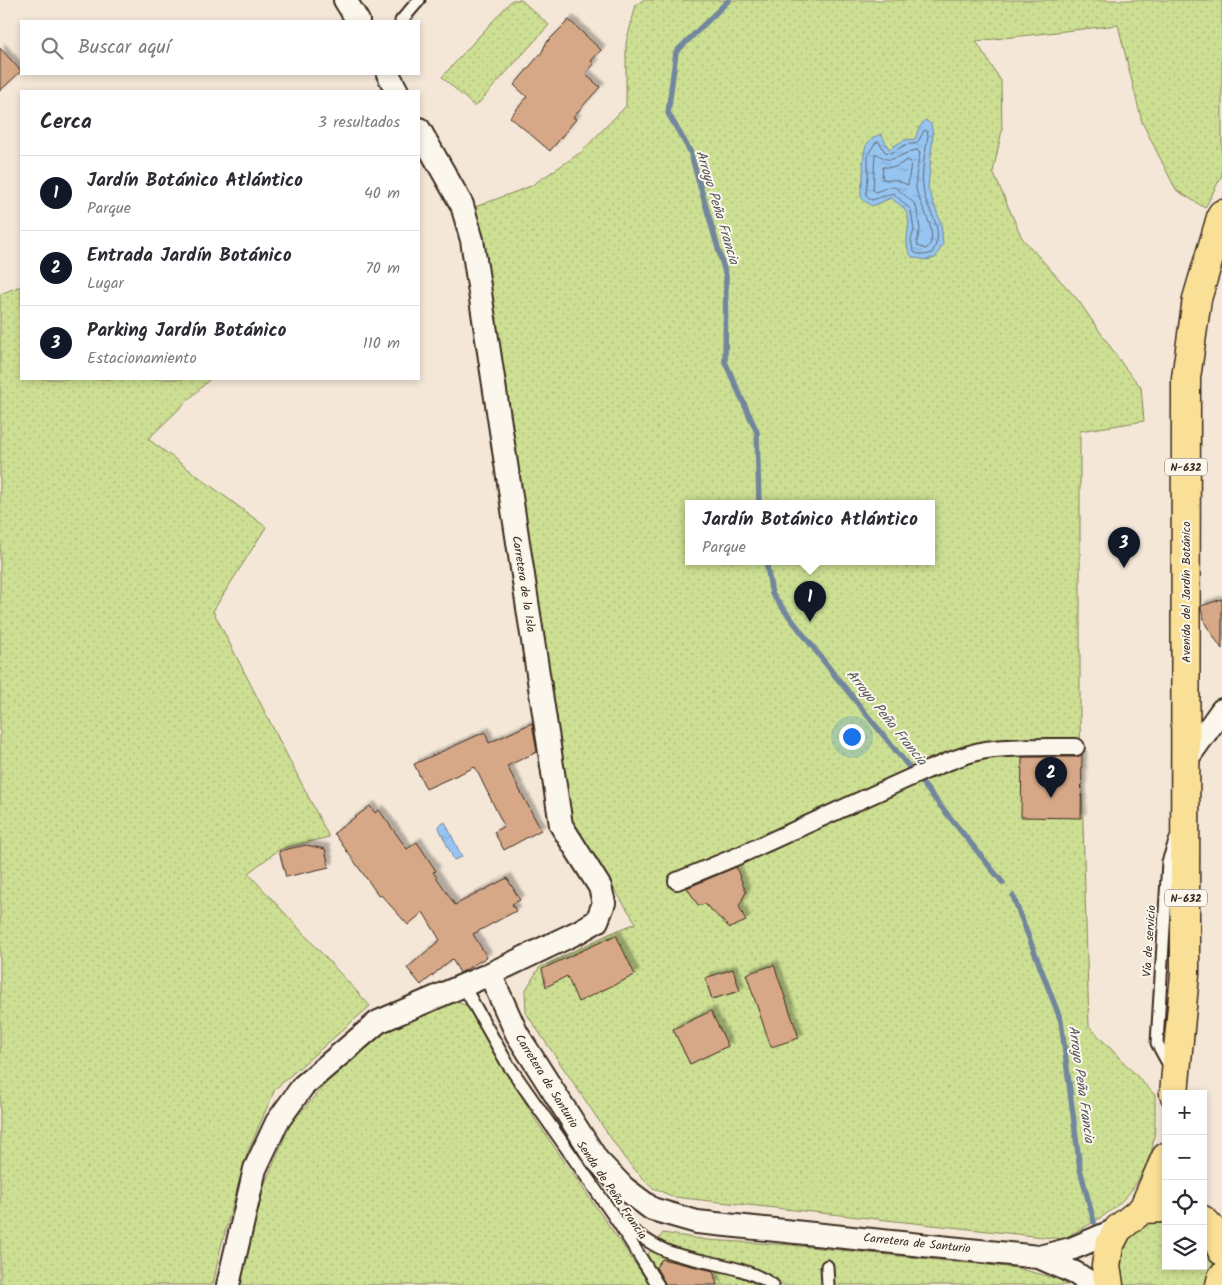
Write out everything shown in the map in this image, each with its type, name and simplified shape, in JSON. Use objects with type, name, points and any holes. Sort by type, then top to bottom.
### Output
[{"type":"highway","name":"Avenida del Jardín Botánico","points":[[1181,1088],[1185,974],[1186,378],[1197,299],[1218,222],[1222,214]]},
{"type":"highway","points":[[1109,1285],[1106,1266],[1109,1246],[1118,1229],[1154,1209],[1162,1174]]},
{"type":"highway","points":[[1207,1223],[1218,1238],[1222,1251]]},
{"type":"highway","points":[[1220,1285],[1222,1277]]},
{"type":"street","points":[[345,0],[357,20]]},
{"type":"street","points":[[389,75],[397,90]]},
{"type":"street","name":"Carretera de la Isla","points":[[420,130],[462,205],[472,240],[561,825],[600,887],[604,903],[597,921],[490,974]]},
{"type":"street","points":[[1186,760],[1222,710]]},
{"type":"street","points":[[677,881],[740,855],[927,770],[984,750],[1021,747],[1076,747]]},
{"type":"street","points":[[228,1285],[255,1169],[277,1122],[303,1086],[378,1022],[490,974]]},
{"type":"street","name":"Carretera de Santurio","points":[[490,974],[516,1034],[597,1160],[624,1188],[652,1209],[697,1222],[1008,1252],[1038,1257],[1075,1273],[1094,1285]]},
{"type":"street","name":"Carretera de Santurio","points":[[1038,1257],[1071,1249],[1118,1229]]},
{"type":"lane","points":[[402,20],[419,0]]},
{"type":"lane","name":"Vía de servicio","points":[[1181,1088],[1157,1043],[1168,862],[1186,806]]},
{"type":"lane","name":"Senda de Peña Francia","points":[[463,985],[507,1064],[618,1222],[658,1285]]},
{"type":"lane","points":[[618,1222],[654,1245],[674,1254],[734,1268],[763,1278],[773,1285]]},
{"type":"lane","points":[[827,1266],[828,1285]]},
{"type":"green space","points":[[512,0],[521,0],[549,25],[475,107],[442,77]]},
{"type":"green space","points":[[643,0],[1222,0],[1222,175],[1205,208],[1176,190],[1142,122],[1118,25],[976,41],[1001,81],[1002,130],[993,172],[1022,238],[1078,300],[1125,368],[1141,387],[1144,421],[1080,431],[1080,722],[1089,1026],[1155,1095],[1154,1136],[1145,1167],[1130,1192],[1099,1219],[1062,1239],[674,1197],[651,1187],[625,1159],[526,1013],[525,991],[539,968],[636,923],[571,822],[475,207],[531,186],[580,153],[626,106],[626,43],[636,5]],"holes":[[[733,969],[740,991],[712,999],[705,978]],[[673,1029],[728,1046],[690,1064]]]},
{"type":"green space","points":[[20,286],[20,380],[209,380],[148,439],[266,527],[213,611],[329,837],[280,849],[248,873],[370,1006],[275,1089],[247,1154],[220,1250],[213,1285],[0,1285],[0,294]]},
{"type":"green space","points":[[456,1002],[468,1006],[537,1122],[650,1285],[240,1285],[265,1183],[291,1123],[343,1064],[383,1033],[403,1021]]},
{"type":"green space","points":[[1162,1211],[1162,1270],[1207,1270],[1207,1225],[1218,1238],[1220,1285],[1109,1285],[1109,1246]]},
{"type":"green space","points":[[663,1233],[707,1240],[790,1245],[1017,1268],[1058,1279],[1068,1285],[741,1285],[737,1283],[735,1285],[664,1285],[645,1258]]},
{"type":"water","points":[[925,120],[931,124],[933,134],[928,188],[941,223],[943,244],[935,258],[926,260],[912,257],[909,251],[907,239],[909,223],[904,208],[891,198],[872,206],[865,202],[861,196],[864,151],[869,141],[881,134],[889,149],[904,140],[915,139],[919,128]]},
{"type":"water","points":[[445,822],[462,857],[454,860],[438,826]]},
{"type":"building","points":[[569,20],[601,50],[591,61],[594,64],[585,74],[600,87],[573,117],[576,119],[550,151],[510,117],[527,97],[514,85],[542,52],[546,43]]},
{"type":"building","points":[[0,48],[20,72],[0,91]]},
{"type":"building","points":[[1222,599],[1222,649],[1206,625],[1201,606]]},
{"type":"building","points":[[532,723],[537,752],[507,766],[541,830],[504,850],[494,832],[504,826],[475,767],[426,789],[414,764],[485,732],[489,743]]},
{"type":"building","points":[[1082,755],[1081,818],[1021,817],[1022,757],[1076,757]]},
{"type":"building","points":[[370,806],[375,813],[379,810],[407,849],[417,842],[436,871],[433,872],[455,905],[507,878],[520,900],[512,904],[516,911],[473,934],[487,957],[460,973],[452,959],[421,985],[407,968],[440,940],[423,912],[408,925],[381,895],[379,896],[334,833]]},
{"type":"building","points":[[306,845],[325,849],[329,867],[286,877],[279,851]]},
{"type":"building","points":[[736,867],[746,892],[739,906],[746,921],[730,928],[705,904],[698,905],[687,888]]},
{"type":"building","points":[[616,935],[635,975],[578,1002],[567,976],[546,987],[542,969]]},
{"type":"building","points":[[774,965],[799,1038],[771,1047],[746,974]]},
{"type":"building","points":[[733,969],[740,991],[712,999],[705,978]]},
{"type":"building","points":[[711,1011],[728,1046],[690,1064],[673,1029]]},
{"type":"building","points":[[662,1259],[713,1271],[717,1285],[666,1285],[656,1267]]},
{"type":"waterway","name":"Arroyo Peña Francia","points":[[729,0],[676,52],[668,113],[690,151],[726,276],[725,362],[757,432],[759,500]]},
{"type":"waterway","name":"Arroyo Peña Francia","points":[[767,565],[772,594],[833,673],[1003,883]]},
{"type":"waterway","name":"Arroyo Peña Francia","points":[[1013,896],[1061,1021],[1080,1169],[1094,1222]]},
{"type":"place","name":"Parking Jardín Botánico","points":[[1124,568]]},
{"type":"place","name":"Jardín Botánico Atlántico","points":[[810,622]]},
{"type":"place","name":"Entrada Jardín Botánico","points":[[1051,798]]}]
